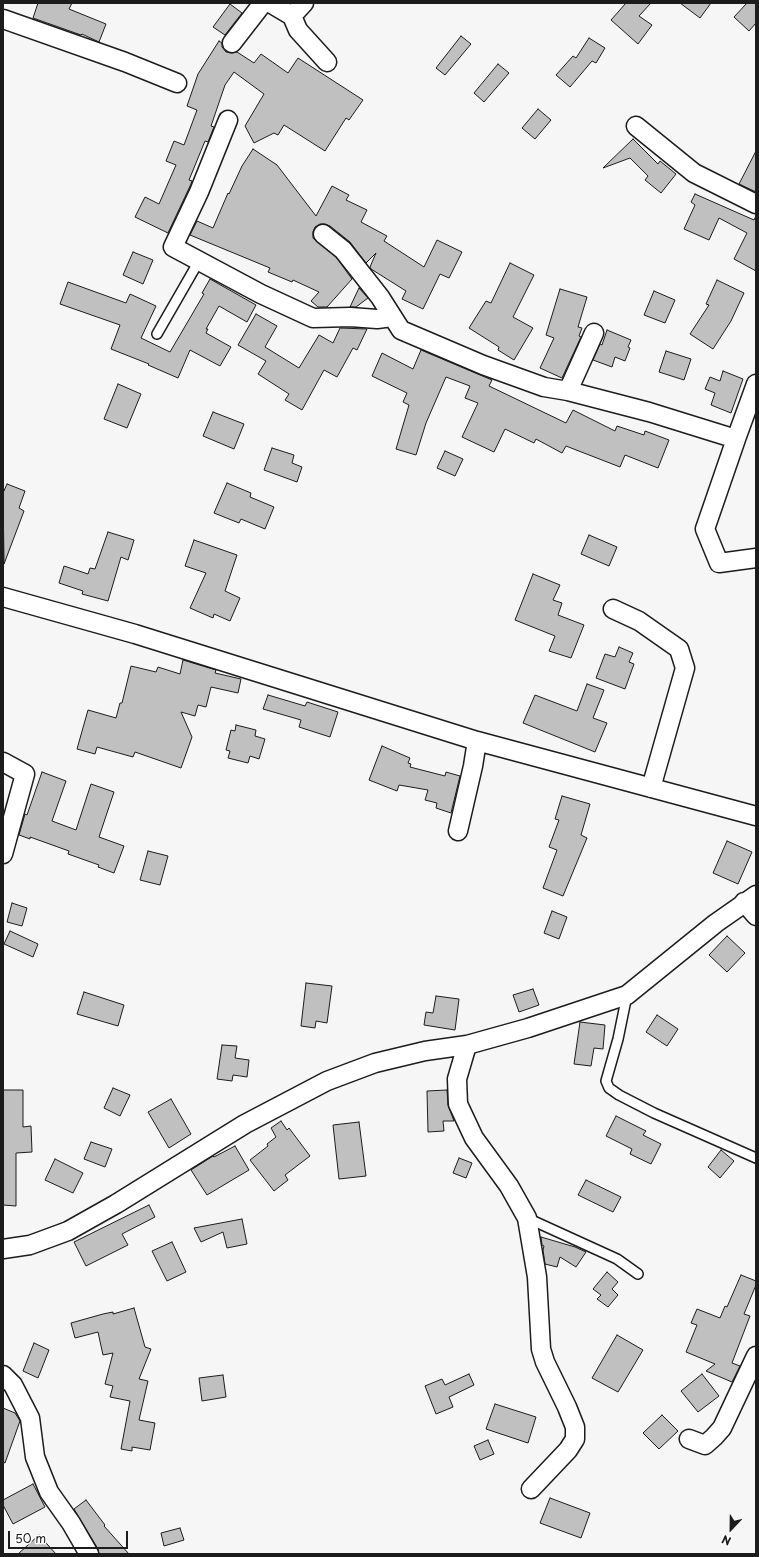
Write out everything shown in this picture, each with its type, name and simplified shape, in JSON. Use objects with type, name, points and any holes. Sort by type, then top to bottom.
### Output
[{"type":"street","points":[[232,43],[263,3]]},
{"type":"street","points":[[270,3],[298,9],[298,30],[327,62]]},
{"type":"street","points":[[3,19],[126,62],[176,83]]},
{"type":"street","points":[[228,120],[199,192],[173,247],[261,294],[313,318],[350,317],[377,319],[392,317]]},
{"type":"street","points":[[636,126],[694,173],[756,204]]},
{"type":"street","points":[[323,234],[343,250],[380,297],[401,330],[482,365],[544,387],[568,391],[649,412],[736,439]]},
{"type":"street","points":[[568,391],[594,333]]},
{"type":"street","points":[[756,384],[705,529],[719,563],[756,558]]},
{"type":"street","points":[[3,597],[135,634],[477,741],[756,816]]},
{"type":"street","points":[[613,608],[639,621],[679,649],[685,668],[651,788]]},
{"type":"street","points":[[458,831],[473,766],[477,741]]},
{"type":"street","points":[[3,762],[25,774],[3,854]]},
{"type":"street","points":[[3,1249],[30,1245],[68,1231],[116,1204],[245,1124],[327,1081],[375,1063],[425,1051],[467,1045],[528,1028],[627,995],[716,923],[750,899],[756,916]]},
{"type":"street","points":[[467,1045],[457,1080],[458,1104],[474,1138],[508,1186],[527,1218],[537,1277],[541,1349],[544,1362],[567,1407],[574,1427],[575,1439],[568,1450],[531,1489]]},
{"type":"street","points":[[689,1439],[705,1445],[714,1438],[722,1428],[756,1356]]},
{"type":"street","points":[[3,1375],[13,1385],[30,1418],[35,1457],[49,1492],[89,1554]]},
{"type":"lane","points":[[157,334],[199,261]]},
{"type":"lane","points":[[627,995],[618,1039],[606,1081],[609,1088],[619,1095],[654,1112],[756,1158]]},
{"type":"lane","points":[[527,1218],[617,1259],[638,1274]]},
{"type":"building","points":[[38,3],[72,3],[69,9],[106,24],[99,42],[82,34],[81,35],[33,18]]},
{"type":"building","points":[[626,3],[651,3],[639,16],[652,25],[638,44],[611,20]]},
{"type":"building","points":[[680,3],[711,3],[700,18]]},
{"type":"building","points":[[747,3],[756,3],[756,23],[749,31],[734,17]]},
{"type":"building","points":[[230,4],[242,13],[225,35],[213,27]]},
{"type":"building","points":[[461,36],[471,44],[445,75],[436,68]]},
{"type":"building","points":[[589,38],[605,48],[596,63],[592,61],[570,87],[556,75],[573,56],[576,58]]},
{"type":"building","points":[[219,41],[222,43],[222,47],[226,52],[237,52],[254,63],[261,54],[288,73],[298,58],[363,100],[349,120],[346,118],[325,151],[284,125],[278,135],[274,133],[254,143],[245,126],[264,94],[234,72],[225,85],[211,126],[214,127],[208,142],[205,141],[189,180],[192,181],[191,184],[168,233],[135,217],[145,197],[159,204],[176,165],[166,161],[174,141],[184,145],[197,110],[187,106],[198,74]]},
{"type":"building","points":[[498,64],[509,73],[484,102],[474,93]]},
{"type":"building","points":[[538,109],[551,120],[535,139],[522,128]]},
{"type":"building","points":[[633,139],[658,164],[660,161],[676,174],[661,193],[645,180],[648,176],[630,158],[603,168]]},
{"type":"building","points":[[253,149],[277,165],[316,216],[332,186],[349,195],[346,200],[367,210],[361,222],[387,236],[384,241],[424,267],[437,240],[462,252],[449,278],[440,274],[423,309],[402,299],[406,291],[371,269],[370,267],[376,253],[366,263],[350,242],[330,226],[320,224],[315,227],[313,238],[336,257],[352,279],[327,307],[318,307],[311,301],[319,292],[293,280],[292,282],[268,272],[270,268],[190,235],[197,221],[213,228],[228,193],[229,194],[242,166]]},
{"type":"building","points":[[756,151],[756,192],[739,184]]},
{"type":"building","points":[[695,194],[754,220],[756,216],[756,271],[734,259],[747,233],[719,218],[709,240],[684,229],[695,205],[691,202]]},
{"type":"building","points":[[133,252],[153,260],[143,284],[123,275]]},
{"type":"building","points":[[510,263],[534,275],[513,317],[533,328],[514,360],[498,350],[499,347],[469,328],[486,301],[491,303]]},
{"type":"building","points":[[210,279],[256,305],[247,322],[219,306],[206,329],[208,329],[206,333],[231,347],[220,366],[190,350],[178,378],[148,365],[149,364],[111,349],[120,325],[60,304],[68,282],[126,303],[130,294],[156,306],[141,338],[170,352],[204,294],[202,293]]},
{"type":"building","points":[[717,280],[744,293],[731,321],[713,349],[690,334],[709,305],[706,304]]},
{"type":"building","points":[[359,288],[368,298],[356,307],[350,307]]},
{"type":"building","points":[[560,289],[587,297],[578,327],[582,328],[579,336],[581,337],[562,378],[540,368],[554,338],[546,335]]},
{"type":"building","points":[[654,291],[675,300],[665,323],[644,315]]},
{"type":"building","points":[[256,314],[277,326],[265,347],[299,368],[319,335],[333,343],[340,328],[367,329],[357,350],[353,348],[337,377],[324,370],[302,410],[285,400],[289,394],[258,374],[266,361],[238,345]]},
{"type":"building","points":[[607,330],[631,340],[628,347],[630,348],[625,361],[615,357],[612,367],[593,360],[600,344],[602,345]]},
{"type":"building","points":[[421,350],[492,380],[489,386],[566,423],[573,410],[615,431],[617,426],[644,435],[645,431],[669,440],[658,468],[625,455],[620,467],[566,446],[562,453],[536,439],[534,443],[505,429],[494,452],[462,437],[478,403],[465,398],[470,386],[446,377],[426,423],[416,455],[396,449],[409,405],[403,402],[407,393],[372,376],[382,353],[413,369]]},
{"type":"building","points":[[666,351],[691,359],[684,380],[659,372]]},
{"type":"building","points":[[723,371],[743,379],[731,413],[711,405],[715,393],[705,389],[710,377],[720,381]]},
{"type":"building","points":[[118,384],[141,394],[127,428],[104,419]]},
{"type":"building","points":[[213,412],[244,424],[234,449],[203,436]]},
{"type":"building","points":[[272,448],[294,455],[292,463],[302,467],[297,482],[264,470]]},
{"type":"building","points":[[445,451],[463,459],[455,476],[437,468]]},
{"type":"building","points":[[227,483],[251,493],[250,497],[274,507],[265,529],[241,519],[239,523],[214,513]]},
{"type":"building","points":[[7,484],[25,491],[19,508],[24,511],[4,564],[3,493]]},
{"type":"building","points":[[108,532],[134,540],[128,560],[121,557],[108,601],[82,594],[83,591],[59,583],[64,566],[88,574],[90,568],[95,569]]},
{"type":"building","points":[[589,535],[617,547],[609,566],[581,554]]},
{"type":"building","points":[[194,540],[237,555],[225,591],[240,598],[230,621],[214,614],[213,618],[190,608],[206,573],[185,566]]},
{"type":"building","points":[[533,574],[560,585],[553,600],[562,603],[558,615],[584,625],[571,658],[549,651],[555,636],[515,620]]},
{"type":"building","points":[[619,647],[633,653],[629,662],[634,664],[625,689],[596,678],[605,654],[615,657]]},
{"type":"building","points":[[183,660],[216,670],[215,673],[241,679],[238,693],[211,687],[206,707],[198,705],[195,716],[181,712],[192,737],[181,768],[135,752],[133,757],[97,747],[95,754],[77,749],[88,710],[116,718],[120,703],[122,703],[131,666],[156,672],[158,667],[180,674]]},
{"type":"building","points":[[587,684],[604,690],[593,718],[607,723],[595,752],[523,723],[535,695],[577,711]]},
{"type":"building","points":[[268,695],[305,706],[307,702],[338,712],[330,737],[299,727],[301,720],[263,709]]},
{"type":"building","points":[[236,725],[256,730],[255,736],[265,739],[259,759],[250,756],[248,763],[228,758],[230,751],[226,750],[231,730],[235,731]]},
{"type":"building","points":[[382,746],[410,758],[408,763],[411,764],[410,767],[445,776],[446,772],[460,776],[451,813],[436,808],[437,803],[425,800],[428,790],[399,785],[397,791],[369,780]]},
{"type":"building","points":[[42,772],[66,781],[52,821],[76,830],[91,784],[114,792],[99,837],[124,846],[114,873],[98,867],[99,865],[68,854],[69,851],[30,837],[30,839],[19,835],[25,814],[27,815]]},
{"type":"building","points":[[562,796],[590,804],[581,835],[587,838],[563,896],[543,888],[557,850],[549,847],[559,820],[555,819]]},
{"type":"building","points":[[727,841],[752,852],[738,884],[713,873]]},
{"type":"building","points":[[148,851],[168,856],[160,885],[140,880]]},
{"type":"building","points":[[12,903],[27,908],[22,926],[7,922]]},
{"type":"building","points":[[552,911],[567,917],[559,939],[544,933]]},
{"type":"building","points":[[10,931],[38,944],[33,957],[4,944]]},
{"type":"building","points":[[727,936],[745,953],[727,972],[709,955]]},
{"type":"building","points":[[306,983],[332,986],[327,1023],[316,1021],[315,1028],[301,1026]]},
{"type":"building","points":[[533,989],[539,1005],[519,1012],[513,995]]},
{"type":"building","points":[[84,992],[124,1005],[118,1026],[77,1014]]},
{"type":"building","points":[[436,996],[459,999],[455,1030],[424,1025],[426,1012],[433,1013]]},
{"type":"building","points":[[657,1015],[678,1029],[667,1046],[646,1032]]},
{"type":"building","points":[[580,1022],[605,1025],[603,1049],[594,1048],[591,1066],[574,1064]]},
{"type":"building","points":[[222,1045],[237,1046],[235,1058],[249,1060],[247,1077],[233,1075],[232,1081],[217,1079]]},
{"type":"building","points":[[113,1088],[130,1095],[120,1116],[104,1108]]},
{"type":"building","points":[[3,1090],[23,1090],[23,1127],[31,1126],[32,1152],[16,1153],[16,1206],[3,1205]]},
{"type":"building","points":[[447,1090],[448,1105],[454,1121],[443,1121],[444,1131],[428,1132],[427,1091]]},
{"type":"building","points":[[171,1099],[191,1134],[169,1148],[148,1112]]},
{"type":"building","points":[[616,1116],[646,1131],[643,1135],[661,1144],[651,1164],[630,1154],[632,1149],[606,1136]]},
{"type":"building","points":[[281,1121],[287,1130],[289,1128],[310,1156],[285,1175],[288,1180],[274,1191],[250,1160],[268,1146],[267,1144],[276,1137],[271,1128]]},
{"type":"building","points":[[359,1122],[366,1176],[339,1179],[333,1125]]},
{"type":"building","points":[[91,1142],[112,1149],[105,1167],[84,1159]]},
{"type":"building","points":[[235,1146],[249,1170],[207,1195],[191,1170],[213,1156],[214,1157]]},
{"type":"building","points":[[721,1150],[734,1161],[720,1178],[708,1167]]},
{"type":"building","points":[[459,1158],[472,1163],[466,1178],[453,1173]]},
{"type":"building","points":[[55,1159],[83,1173],[73,1193],[45,1180]]},
{"type":"building","points":[[586,1180],[621,1197],[613,1212],[578,1195]]},
{"type":"building","points":[[149,1205],[155,1217],[122,1234],[128,1245],[86,1266],[74,1242]]},
{"type":"building","points":[[242,1219],[247,1244],[227,1248],[223,1232],[201,1242],[194,1228]]},
{"type":"building","points":[[541,1237],[575,1247],[586,1252],[576,1267],[560,1257],[557,1267],[545,1264],[543,1250],[544,1246],[542,1245]]},
{"type":"building","points":[[172,1242],[186,1272],[167,1281],[152,1251]]},
{"type":"building","points":[[607,1272],[618,1282],[612,1289],[618,1295],[608,1307],[597,1299],[601,1295],[593,1289]]},
{"type":"building","points":[[741,1275],[756,1281],[756,1285],[744,1314],[750,1316],[732,1363],[740,1366],[732,1382],[706,1371],[715,1364],[686,1352],[697,1325],[691,1323],[697,1309],[720,1318],[725,1306],[727,1307]]},
{"type":"building","points":[[134,1308],[145,1347],[151,1349],[139,1379],[148,1381],[139,1420],[155,1423],[150,1450],[132,1447],[132,1451],[121,1449],[130,1401],[110,1397],[113,1386],[105,1384],[113,1353],[103,1355],[98,1332],[75,1338],[71,1323],[103,1314],[113,1312],[113,1314]]},
{"type":"building","points":[[617,1335],[643,1350],[618,1392],[592,1378]]},
{"type":"building","points":[[34,1343],[49,1350],[38,1378],[23,1371]]},
{"type":"building","points":[[469,1374],[474,1385],[449,1397],[453,1407],[436,1414],[425,1386],[442,1379],[445,1385]]},
{"type":"building","points":[[702,1374],[719,1396],[698,1412],[681,1391]]},
{"type":"building","points":[[223,1375],[226,1397],[202,1401],[199,1378]]},
{"type":"building","points":[[495,1404],[536,1417],[528,1443],[486,1429]]},
{"type":"building","points":[[3,1408],[15,1413],[20,1421],[5,1463],[3,1462]]},
{"type":"building","points":[[662,1415],[678,1431],[659,1449],[643,1433]]},
{"type":"building","points":[[488,1440],[494,1454],[480,1460],[474,1446]]},
{"type":"building","points":[[33,1484],[45,1507],[13,1524],[3,1505],[3,1500]]},
{"type":"building","points":[[550,1498],[590,1513],[581,1538],[540,1523]]},
{"type":"building","points":[[86,1500],[105,1525],[104,1526],[129,1554],[99,1554],[98,1549],[74,1509]]},
{"type":"building","points":[[180,1528],[184,1540],[164,1546],[161,1533]]},
{"type":"building","points":[[39,1535],[56,1554],[18,1554]]}]
